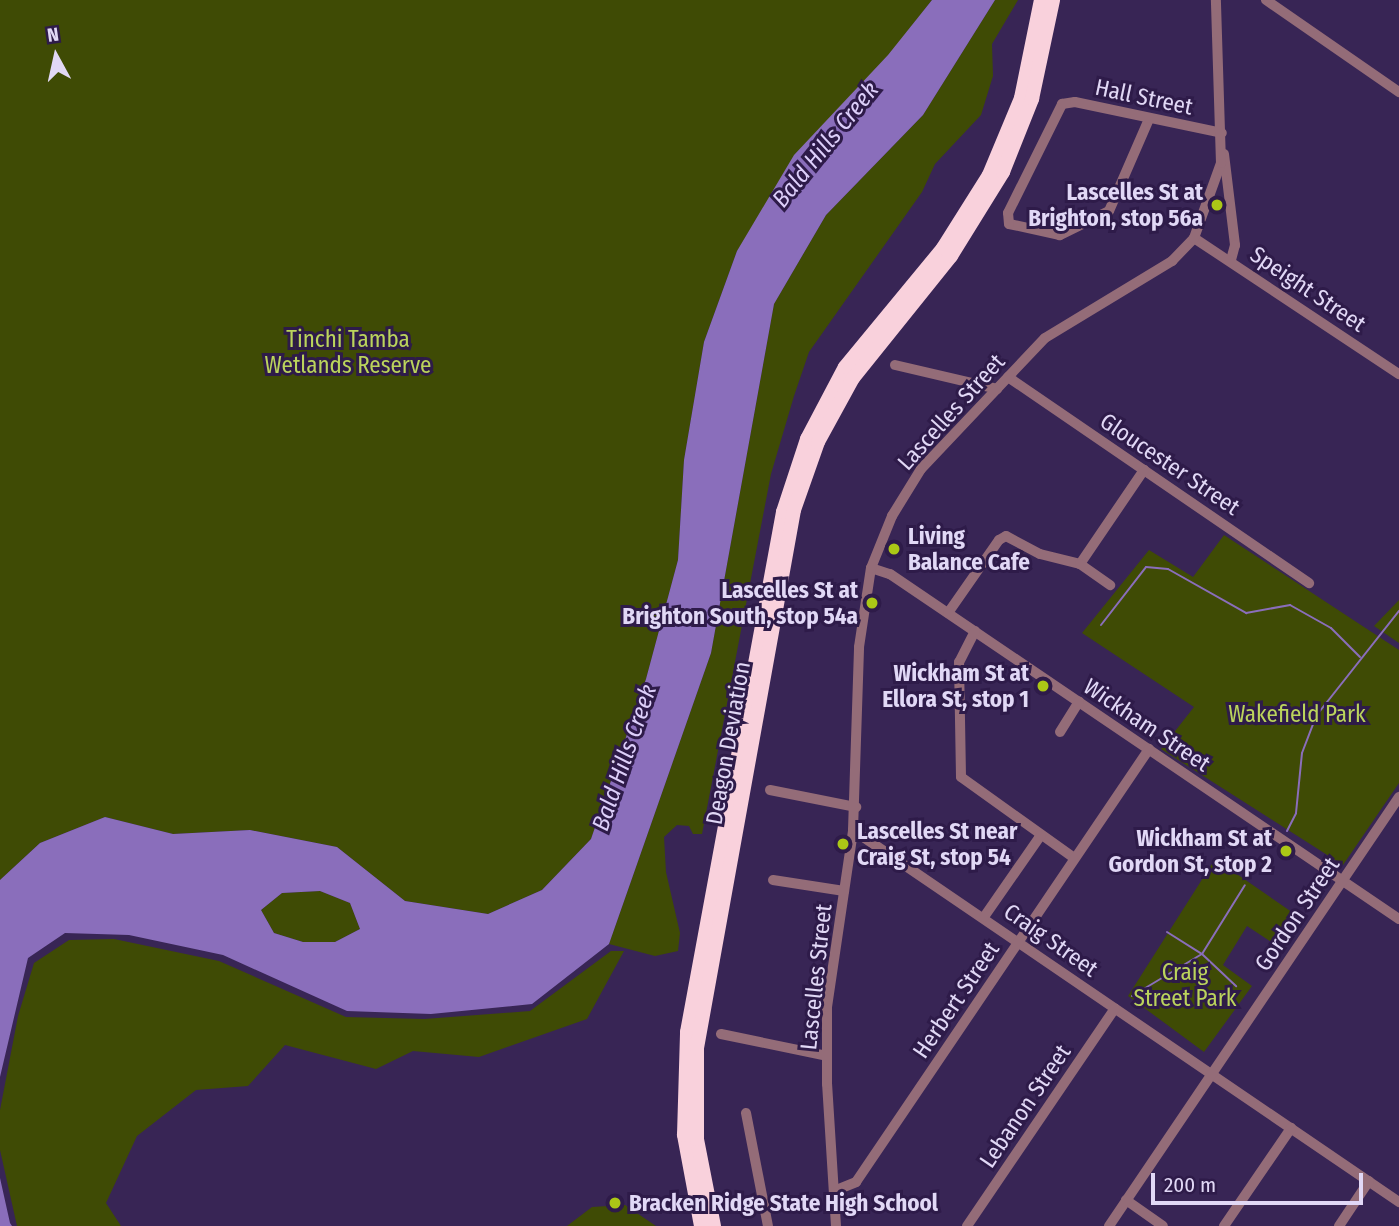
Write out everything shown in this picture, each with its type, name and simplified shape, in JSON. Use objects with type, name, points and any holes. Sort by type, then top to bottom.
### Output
[{"type":"highway","name":"Deagon Deviation","points":[[701,1226],[684,1135],[687,1032],[783,512],[807,439],[845,368],[943,248],[989,175],[1021,98],[1041,0]]},
{"type":"highway","name":"Deagon Deviation","points":[[715,1226],[698,1139],[697,1048],[794,510],[818,442],[853,378],[951,256],[1003,172],[1035,89],[1053,0]]},
{"type":"street","points":[[1266,0],[1399,92]]},
{"type":"street","name":"Lascelles Street","points":[[836,1226],[827,1056],[829,991],[856,807],[860,637],[871,568],[914,478],[997,388],[1054,331],[1172,261],[1194,238],[1218,178],[1222,147],[1211,1]]},
{"type":"street","name":"Hall Street","points":[[1149,119],[1109,211],[1060,235],[1016,229],[1007,220],[1062,104],[1075,102],[1222,133]]},
{"type":"street","points":[[1222,147],[1229,168],[1233,215],[1235,249],[1231,260]]},
{"type":"street","name":"Speight Street","points":[[1194,238],[1231,260],[1399,374]]},
{"type":"street","points":[[895,365],[997,388]]},
{"type":"street","name":"Gloucester Street","points":[[1008,377],[1309,583]]},
{"type":"street","points":[[1080,564],[1144,470]]},
{"type":"street","points":[[948,613],[1006,532],[1040,554],[1080,564],[1110,585]]},
{"type":"street","name":"Wickham Street","points":[[871,568],[890,574],[1399,919]]},
{"type":"street","points":[[975,631],[959,662],[961,778],[1074,858]]},
{"type":"street","points":[[1060,732],[1079,702]]},
{"type":"street","name":"Herbert Street","points":[[834,1191],[856,1182],[1149,749]]},
{"type":"street","points":[[770,790],[856,807]]},
{"type":"street","name":"Gordon Street","points":[[1109,1226],[1399,797]]},
{"type":"street","name":"Craig Street","points":[[853,830],[1399,1202]]},
{"type":"street","points":[[984,917],[1041,835]]},
{"type":"street","points":[[773,880],[844,891]]},
{"type":"street","name":"Lebanon Street","points":[[967,1226],[1115,1008]]},
{"type":"street","points":[[721,1034],[827,1056]]},
{"type":"street","points":[[746,1112],[768,1226]]},
{"type":"street","points":[[1224,1226],[1291,1128]]},
{"type":"street","points":[[1339,1226],[1369,1181]]},
{"type":"street","points":[[1126,1200],[1163,1226]]},
{"type":"green space","name":"Tinchi Tamba Wetlands Reserve","points":[[0,0],[932,0],[737,251],[704,342],[684,460],[678,560],[646,679],[591,839],[542,890],[488,914],[405,901],[337,847],[250,830],[173,834],[105,817],[40,843],[0,880]]},
{"type":"green space","points":[[995,0],[1018,0],[992,44],[993,76],[981,115],[935,164],[922,192],[809,352],[794,396],[771,474],[702,834],[693,834],[689,826],[677,825],[664,837],[666,872],[680,933],[678,951],[655,956],[609,944],[711,653],[774,304],[826,215],[923,115]]},
{"type":"green space","name":"Wakefield Park","points":[[1224,535],[1399,650],[1399,783],[1343,865],[1161,749],[1194,707],[1082,633],[1149,550],[1193,577]]},
{"type":"green space","points":[[1399,600],[1399,643],[1374,626]]},
{"type":"green space","name":"Craig Street Park","points":[[1215,859],[1299,917],[1276,945],[1247,926],[1223,965],[1252,986],[1204,1052],[1128,996]]},
{"type":"green space","points":[[320,891],[350,903],[360,929],[335,942],[303,942],[274,933],[261,910],[282,893]]},
{"type":"green space","points":[[114,939],[219,961],[346,1017],[424,1019],[530,1011],[611,951],[624,951],[587,1019],[479,1057],[413,1051],[376,1069],[285,1045],[248,1086],[196,1090],[137,1136],[106,1203],[121,1226],[17,1226],[0,1150],[0,1110],[18,1016],[34,963],[69,940]]},
{"type":"green space","points":[[625,1205],[656,1226],[567,1226],[592,1207]]},
{"type":"water","name":"Bald Hills Creek","points":[[932,0],[995,0],[923,115],[826,215],[774,304],[711,653],[609,944],[532,1004],[431,1014],[347,1011],[223,955],[129,935],[65,933],[28,958],[0,1077],[0,880],[40,843],[105,817],[173,834],[250,830],[337,847],[405,901],[488,914],[542,890],[591,839],[646,679],[678,560],[684,460],[704,342],[737,251],[794,155],[888,55]],"holes":[[[320,891],[350,903],[360,929],[335,942],[303,942],[274,933],[261,910],[282,893]]]},
{"type":"water","points":[[0,1178],[10,1223],[12,1226],[0,1226]]},
{"type":"waterway","points":[[1101,625],[1146,567],[1168,569],[1246,613],[1290,605],[1331,628],[1360,657]]},
{"type":"waterway","points":[[1287,831],[1296,813],[1302,753],[1316,716],[1399,611]]},
{"type":"waterway","points":[[1132,996],[1202,954],[1245,885]]},
{"type":"waterway","points":[[1167,932],[1202,954],[1236,986]]},
{"type":"place","name":"Lascelles St at Brighton, stop 56a","points":[[1217,205]]},
{"type":"place","name":"Living Balance Cafe","points":[[894,549]]},
{"type":"place","name":"Lascelles St at Brighton South, stop 54a","points":[[872,603]]},
{"type":"place","name":"Wickham St at Ellora St, stop 1","points":[[1043,686]]},
{"type":"place","name":"Lascelles St near Craig St, stop 54","points":[[843,844]]},
{"type":"place","name":"Wickham St at Gordon St, stop 2","points":[[1286,851]]},
{"type":"place","name":"Bracken Ridge State High School","points":[[615,1203]]}]
